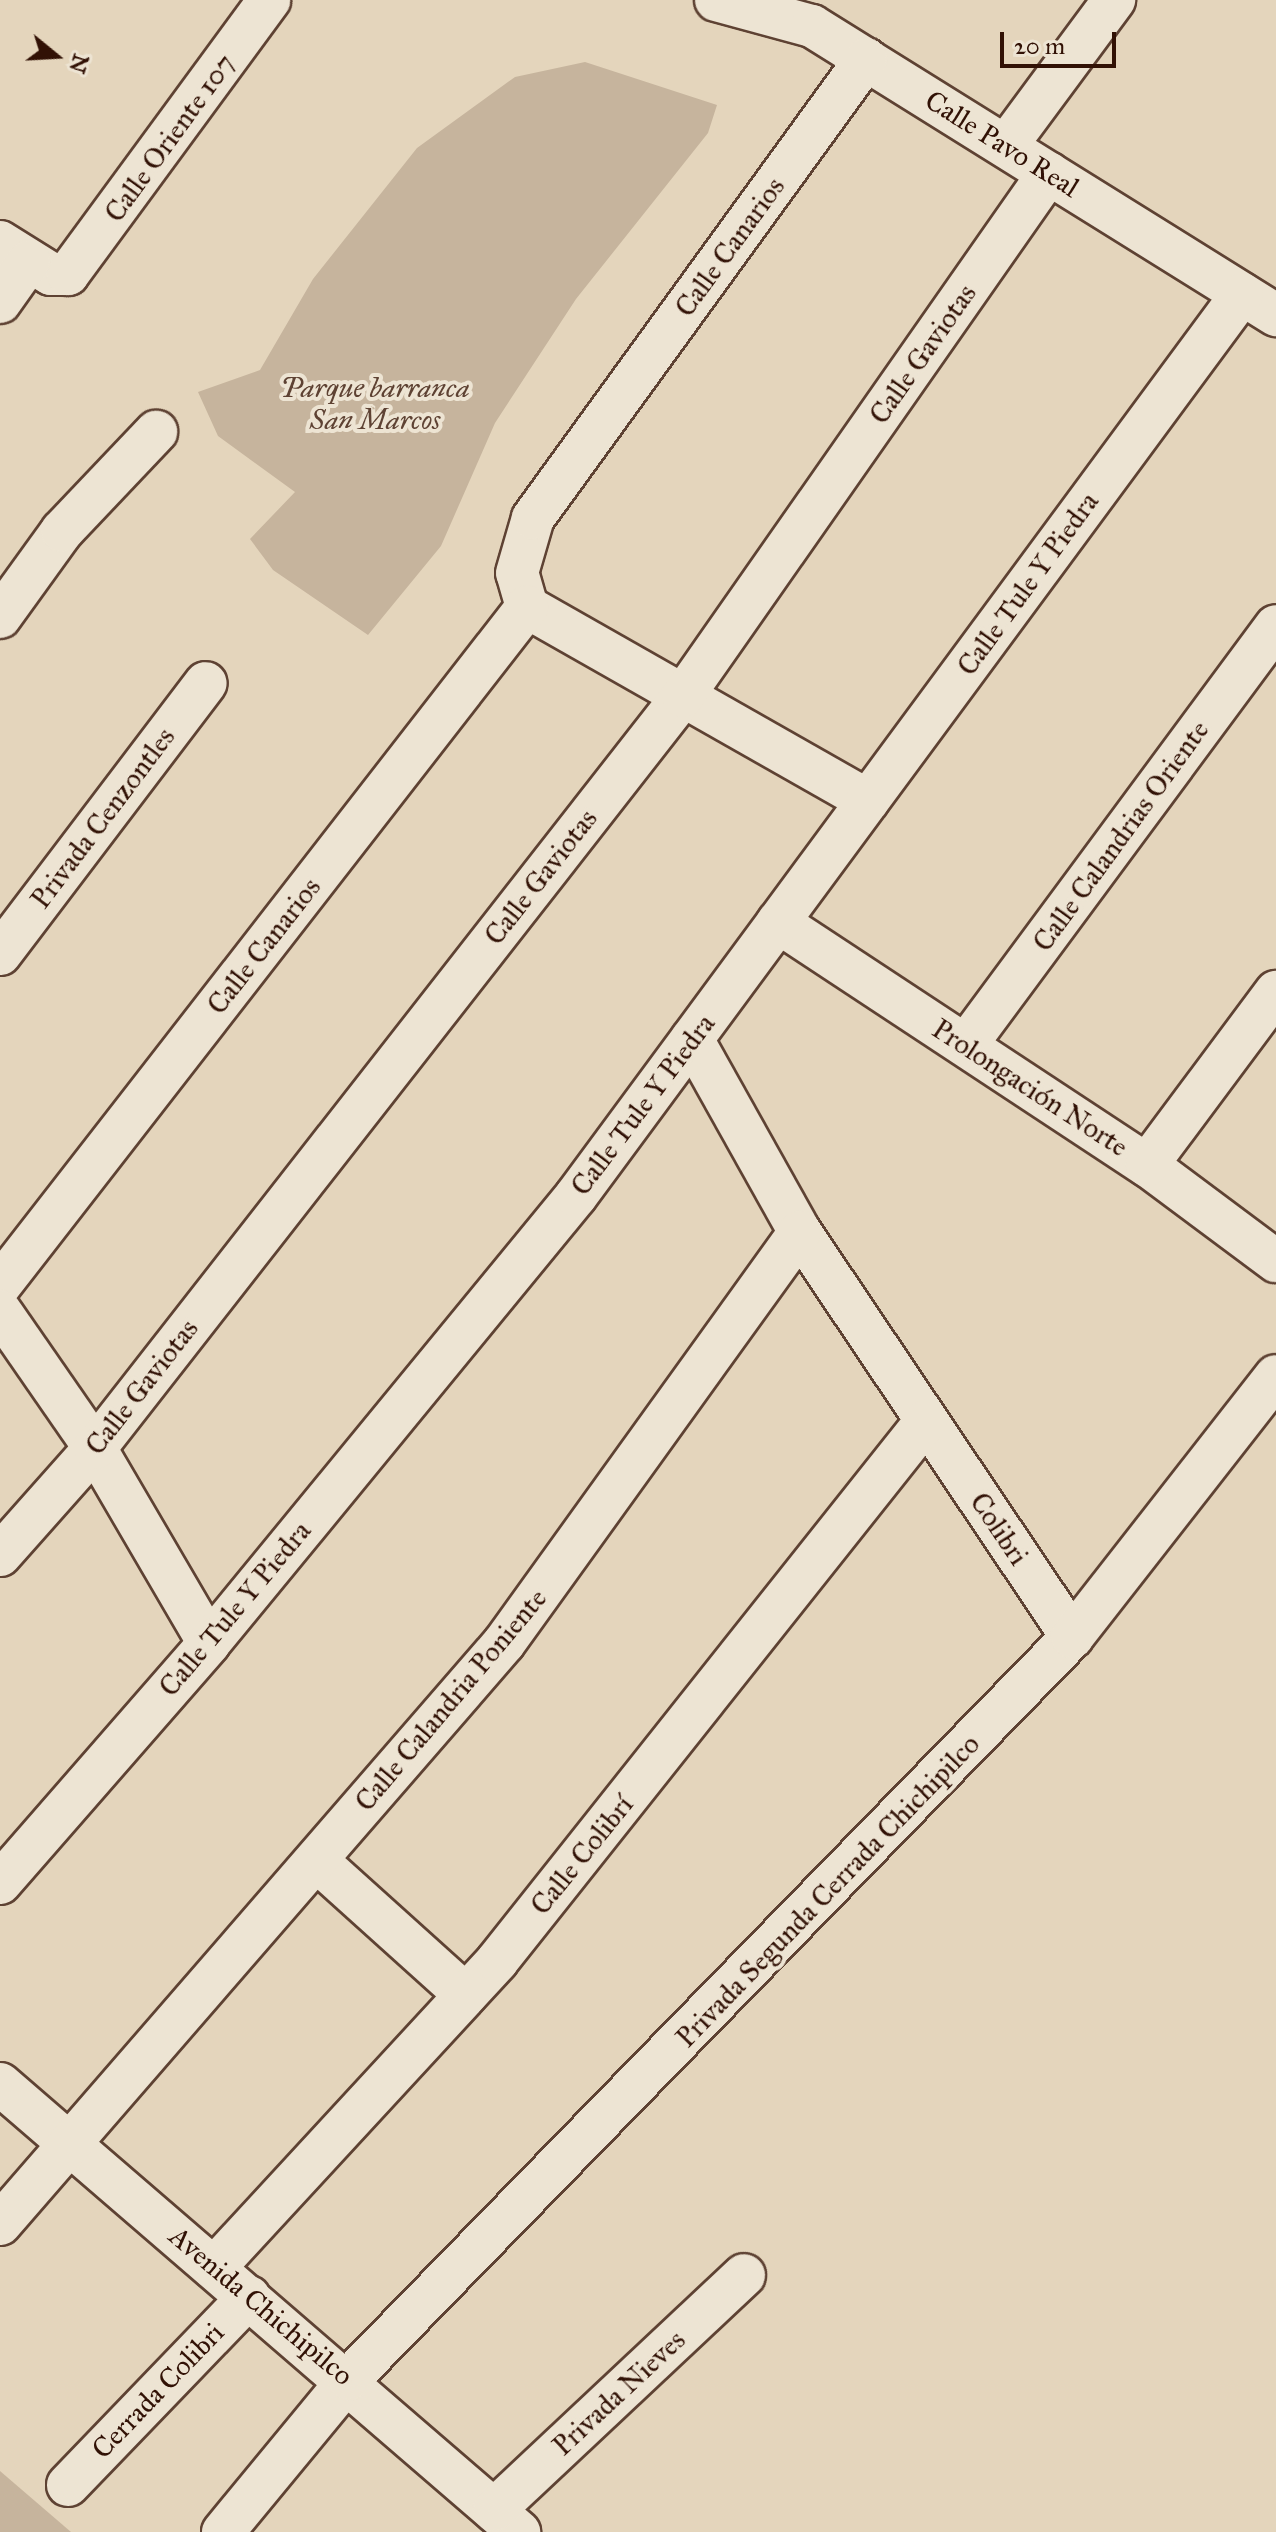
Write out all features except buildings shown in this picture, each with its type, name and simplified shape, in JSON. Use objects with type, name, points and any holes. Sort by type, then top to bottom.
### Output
[{"type":"street","name":"Calle Oriente 107","points":[[15,251],[68,274],[269,0]]},
{"type":"street","name":"Calle Pavo Real","points":[[716,0],[822,13],[866,59],[1259,304]]},
{"type":"street","points":[[1006,146],[1114,0]]},
{"type":"street","name":"Calle Canarios","points":[[0,1285],[527,607],[517,573],[521,544],[593,435],[866,59]]},
{"type":"street","name":"Calle Gaviotas","points":[[0,1555],[95,1448],[683,696],[1049,173]]},
{"type":"street","points":[[0,302],[15,251]]},
{"type":"street","name":"Calle Tule Y Piedra","points":[[0,1883],[209,1643],[576,1196],[868,801],[1259,304]]},
{"type":"street","points":[[0,617],[62,531],[156,432]]},
{"type":"street","points":[[527,607],[868,801]]},
{"type":"street","name":"Calle Calandrias Oriente","points":[[966,1045],[1276,626]]},
{"type":"street","name":"Privada Cenzontles","points":[[0,954],[206,683]]},
{"type":"street","name":"Prolongación Norte","points":[[778,922],[1147,1165],[1276,1261]]},
{"type":"street","points":[[1147,1165],[1276,992]]},
{"type":"street","name":"Colibri","points":[[692,1039],[800,1232],[1072,1637]]},
{"type":"street","name":"Calle Calandria Poniente","points":[[0,2224],[504,1643],[800,1232]]},
{"type":"street","points":[[0,1311],[95,1448],[209,1643]]},
{"type":"street","name":"Privada Segunda Cerrada Chichipilco","points":[[223,2532],[349,2379],[1072,1637],[1276,1376]]},
{"type":"street","name":"Calle Colibrí","points":[[214,2268],[466,1995],[926,1421]]},
{"type":"street","points":[[317,1861],[466,1995]]},
{"type":"street","name":"Avenida Chichipilco","points":[[0,2084],[349,2379],[506,2521]]},
{"type":"street","name":"Privada Nieves","points":[[506,2521],[744,2275]]},
{"type":"street","name":"Cerrada Colibri","points":[[68,2485],[249,2297]]},
{"type":"green space","name":"Parque barranca San Marcos","points":[[585,62],[717,105],[708,133],[576,299],[495,423],[441,546],[368,635],[273,570],[250,539],[295,492],[218,436],[198,392],[260,370],[313,279],[417,148],[515,77]]},
{"type":"green space","points":[[0,2471],[71,2532],[0,2532]]}]
